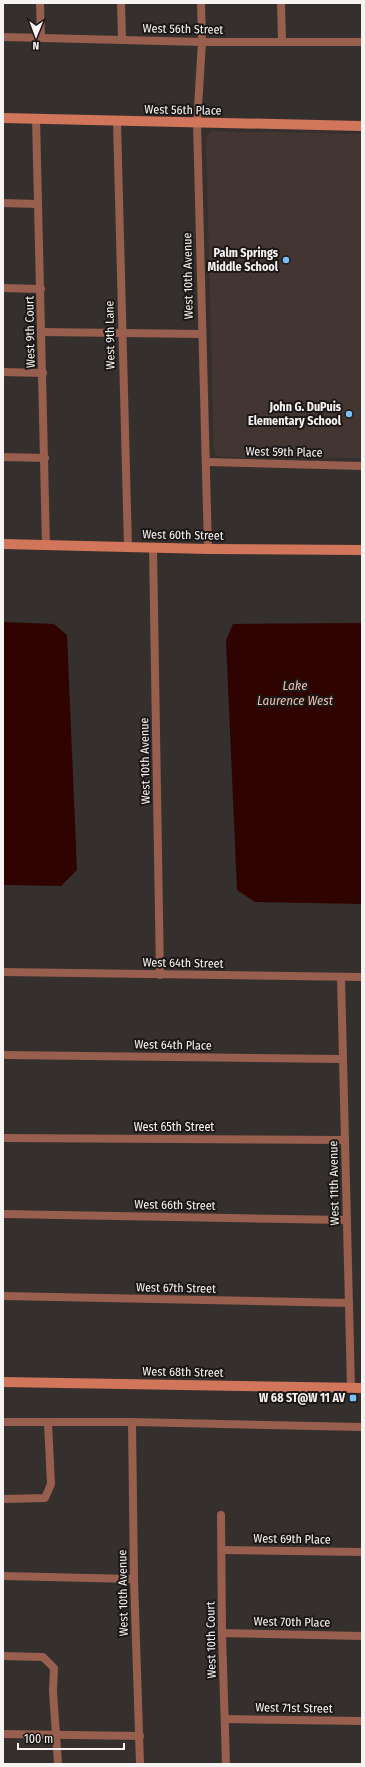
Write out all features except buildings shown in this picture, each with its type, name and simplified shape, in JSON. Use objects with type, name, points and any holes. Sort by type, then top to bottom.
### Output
[{"type":"street","points":[[40,3],[41,38]]},
{"type":"street","points":[[121,3],[122,40]]},
{"type":"street","name":"West 10th Avenue","points":[[201,3],[202,42],[197,123],[201,334],[208,549]]},
{"type":"street","points":[[281,3],[282,42]]},
{"type":"street","name":"West 56th Street","points":[[3,37],[202,42],[362,42]]},
{"type":"street","name":"West 56th Place","points":[[3,118],[362,126]]},
{"type":"street","name":"West 9th Court","points":[[36,118],[46,545]]},
{"type":"street","name":"West 9th Lane","points":[[117,121],[128,547]]},
{"type":"street","points":[[3,203],[38,204]]},
{"type":"street","points":[[3,288],[41,288]]},
{"type":"street","points":[[42,332],[201,334]]},
{"type":"street","points":[[3,372],[43,373]]},
{"type":"street","points":[[3,457],[45,458]]},
{"type":"street","name":"West 59th Place","points":[[206,462],[362,466]]},
{"type":"street","name":"West 60th Street","points":[[3,544],[208,549],[362,550]]},
{"type":"street","name":"West 10th Avenue","points":[[153,548],[160,975]]},
{"type":"street","name":"West 64th Street","points":[[3,972],[362,977]]},
{"type":"street","name":"West 11th Avenue","points":[[341,977],[351,1388]]},
{"type":"street","name":"West 64th Place","points":[[3,1055],[343,1058]]},
{"type":"street","name":"West 65th Street","points":[[3,1138],[345,1140]]},
{"type":"street","name":"West 66th Street","points":[[3,1214],[346,1220]]},
{"type":"street","name":"West 67th Street","points":[[3,1296],[349,1303]]},
{"type":"street","name":"West 68th Street","points":[[3,1382],[362,1388]]},
{"type":"street","points":[[3,1422],[132,1422],[362,1427]]},
{"type":"street","name":"West 10th Avenue","points":[[132,1422],[134,1579],[140,1764]]},
{"type":"street","points":[[3,1499],[45,1498],[51,1484],[48,1423]]},
{"type":"street","name":"West 10th Court","points":[[221,1515],[222,1633],[226,1764]]},
{"type":"street","name":"West 69th Place","points":[[222,1550],[362,1552]]},
{"type":"street","points":[[3,1576],[134,1579]]},
{"type":"street","name":"West 70th Place","points":[[222,1633],[362,1636]]},
{"type":"street","points":[[3,1656],[43,1657],[54,1668],[53,1691],[58,1764]]},
{"type":"street","name":"West 71st Street","points":[[225,1719],[362,1721]]},
{"type":"street","points":[[3,1734],[140,1736]]},
{"type":"shaded area","name":"Palm Springs Middle School","points":[[211,131],[362,134],[362,458],[219,457],[214,453],[206,137]]},
{"type":"water","points":[[3,622],[54,624],[67,635],[77,870],[61,886],[3,885]]},
{"type":"water","name":"Lake Laurence West","points":[[362,623],[362,904],[255,902],[237,890],[226,640],[233,624]]},
{"type":"place","name":"Palm Springs Middle School","points":[[286,260]]},
{"type":"place","name":"John G. DuPuis Elementary School","points":[[349,414]]},
{"type":"place","name":"W 68 ST@W 11 AV","points":[[353,1398]]}]
